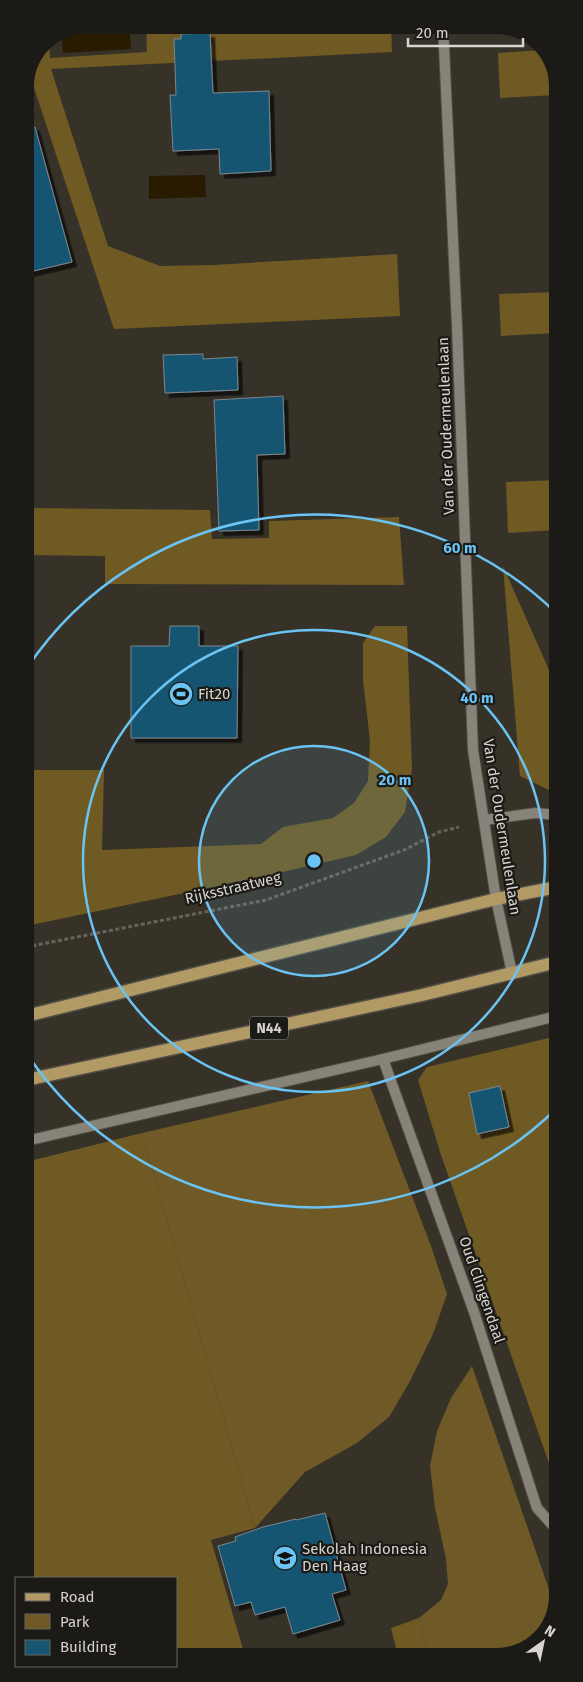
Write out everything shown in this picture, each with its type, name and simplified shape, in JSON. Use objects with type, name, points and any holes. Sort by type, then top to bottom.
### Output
[{"type":"main road","points":[[34,1014],[496,899],[549,889]]},
{"type":"main road","name":"N44","points":[[34,1078],[403,999],[549,964]]},
{"type":"street","name":"Van der Oudermeulenlaan","points":[[443,34],[457,326],[473,750],[496,899],[512,973]]},
{"type":"street","points":[[484,820],[535,813],[549,814]]},
{"type":"street","points":[[34,1139],[383,1059],[549,1018]]},
{"type":"street","name":"Oud Clingendaal","points":[[383,1059],[474,1312],[537,1508],[549,1521]]},
{"type":"path","name":"Rijksstraatweg","points":[[34,945],[266,900],[404,850],[440,832],[484,820]]},
{"type":"green space","points":[[368,1081],[431,1246],[447,1294],[433,1334],[409,1383],[389,1417],[357,1443],[305,1472],[255,1528],[142,1133]]},
{"type":"green space","points":[[472,1366],[549,1590],[549,1603],[545,1617],[518,1617],[517,1644],[504,1648],[427,1648],[419,1618],[441,1600],[448,1584],[446,1559],[435,1508],[430,1466],[437,1431],[451,1398]]},
{"type":"shaded area","points":[[130,34],[131,49],[63,53],[62,40],[75,35]]},
{"type":"shaded area","points":[[146,34],[391,34],[392,52],[51,69],[108,246],[160,266],[214,265],[397,254],[400,316],[114,329],[34,88],[35,75],[42,57],[49,49],[50,58],[147,52]]},
{"type":"shaded area","points":[[536,51],[547,72],[549,95],[500,98],[498,53]]},
{"type":"shaded area","points":[[205,175],[206,197],[149,199],[149,176]]},
{"type":"shaded area","points":[[549,292],[549,333],[501,336],[499,294]]},
{"type":"shaded area","points":[[549,480],[549,530],[508,533],[506,482]]},
{"type":"shaded area","points":[[34,508],[210,510],[212,539],[269,538],[269,521],[399,517],[404,585],[105,584],[105,556],[34,555]]},
{"type":"shaded area","points":[[503,566],[549,670],[549,790],[520,776]]},
{"type":"shaded area","points":[[375,626],[407,626],[412,769],[405,812],[386,837],[356,855],[261,877],[34,924],[34,770],[104,770],[102,850],[261,844],[283,827],[333,818],[354,803],[368,781],[370,741],[363,680],[363,643]]},
{"type":"shaded area","points":[[549,1038],[549,1463],[441,1155],[418,1080],[427,1067]]},
{"type":"shaded area","points":[[142,1133],[255,1528],[211,1540],[243,1648],[178,1648],[178,1577],[34,1577],[34,1160]]},
{"type":"shaded area","points":[[419,1618],[427,1648],[396,1648],[391,1628]]},
{"type":"building","points":[[181,34],[210,34],[213,93],[269,91],[271,171],[220,174],[219,149],[173,151],[170,95],[176,95],[174,39],[181,39]]},
{"type":"building","points":[[34,127],[72,262],[34,271]]},
{"type":"building","points":[[203,354],[203,359],[237,357],[238,390],[165,393],[163,355]]},
{"type":"building","points":[[283,396],[285,454],[257,455],[259,530],[219,531],[214,400]]},
{"type":"building","points":[[170,626],[199,626],[199,646],[238,646],[237,738],[131,738],[131,646],[169,646]]},
{"type":"building","points":[[500,1086],[509,1127],[477,1134],[469,1093]]},
{"type":"building","points":[[325,1513],[346,1590],[332,1594],[340,1620],[293,1634],[285,1607],[255,1615],[251,1602],[235,1606],[218,1546],[236,1541],[235,1537],[263,1527]]},
{"type":"place","name":"Fit20","points":[[181,694]]},
{"type":"place","name":"Sekolah Indonesia Den Haag","points":[[285,1558]]}]
